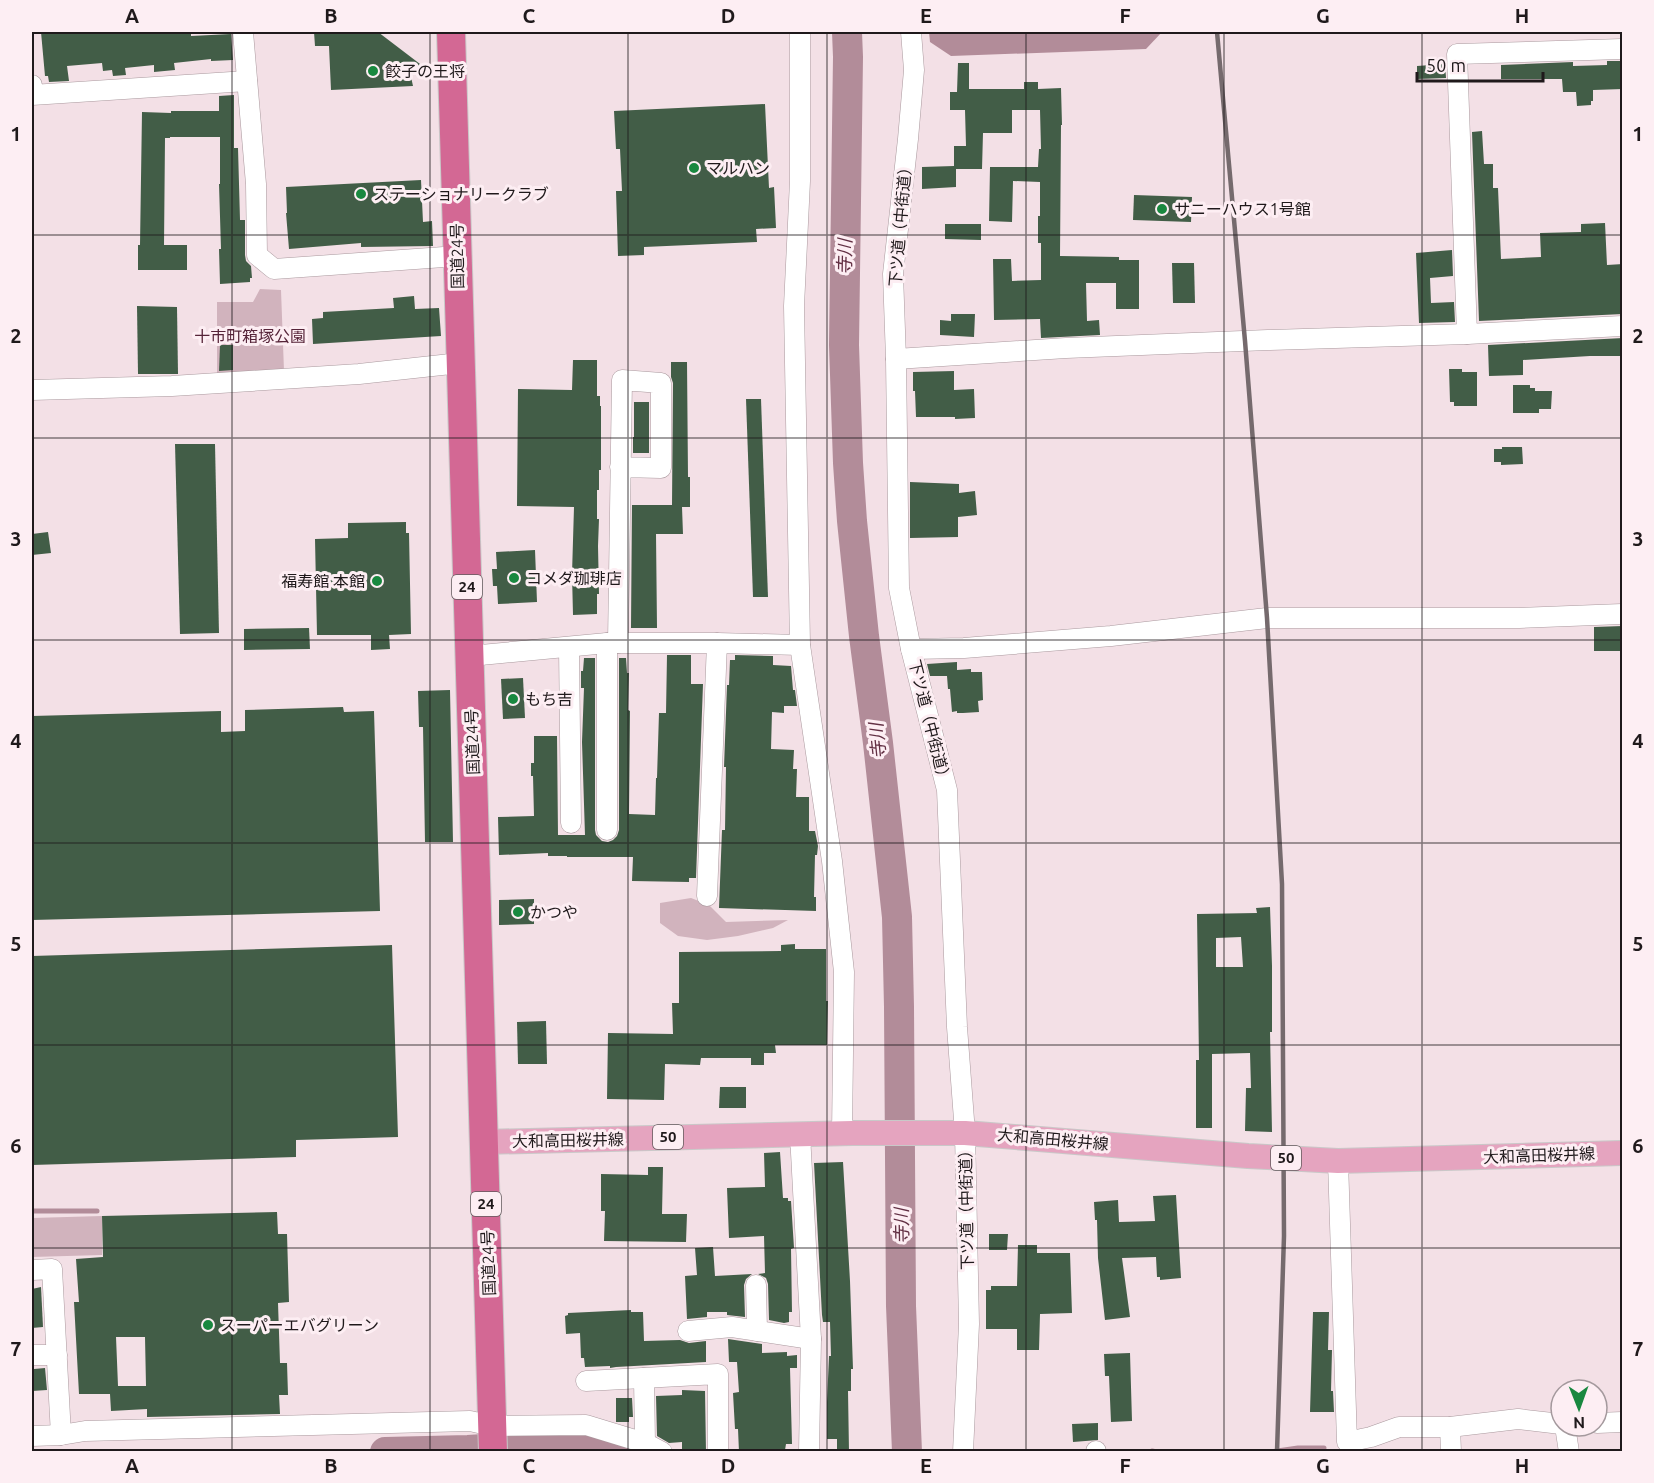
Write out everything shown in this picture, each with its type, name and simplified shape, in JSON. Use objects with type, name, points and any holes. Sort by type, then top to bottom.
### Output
[{"type":"highway","name":"国道24号","points":[[451,32],[493,1436]]},
{"type":"main road","name":"大和高田桜井線","points":[[484,1142],[847,1133],[958,1133],[1338,1161],[1623,1153]]},
{"type":"street","points":[[243,32],[256,184],[257,255],[274,269],[458,256]]},
{"type":"street","points":[[800,32],[800,181],[794,306],[800,645],[832,861],[844,972],[847,1133]]},
{"type":"street","name":"下ツ道（中街道）","points":[[910,32],[914,70],[893,274],[898,588],[947,790],[957,1027],[958,1133],[969,1324],[963,1452]]},
{"type":"street","points":[[1467,334],[1457,54],[1623,49]]},
{"type":"street","points":[[32,85],[32,95],[247,81]]},
{"type":"street","points":[[896,359],[1066,348],[1467,334],[1623,326]]},
{"type":"street","points":[[32,390],[219,383],[359,374],[460,363]]},
{"type":"street","points":[[607,830],[612,643],[621,466],[622,380],[661,383],[661,468],[621,466]]},
{"type":"street","points":[[911,649],[964,648],[1111,636],[1267,618],[1519,618],[1623,614]]},
{"type":"street","points":[[470,656],[612,643],[800,645]]},
{"type":"street","points":[[707,896],[717,644]]},
{"type":"street","points":[[569,647],[571,823]]},
{"type":"street","points":[[800,1134],[811,1340],[809,1452]]},
{"type":"street","points":[[1338,1161],[1347,1442],[1371,1437],[1399,1427],[1450,1426],[1518,1419],[1549,1423]]},
{"type":"street","points":[[32,1270],[52,1269],[61,1435]]},
{"type":"street","points":[[756,1285],[757,1331]]},
{"type":"street","points":[[688,1331],[732,1327],[811,1340]]},
{"type":"street","points":[[32,1355],[57,1355]]},
{"type":"street","points":[[586,1381],[718,1374],[718,1452]]},
{"type":"street","points":[[32,1436],[85,1431],[470,1421],[493,1436],[586,1425],[654,1447],[644,1378]]},
{"type":"street","points":[[1450,1426],[1450,1452]]},
{"type":"green space","name":"十市町箱塚公園","points":[[260,289],[281,290],[284,371],[217,374],[217,302],[253,302]]},
{"type":"green space","points":[[691,898],[709,905],[726,922],[788,920],[773,928],[738,936],[707,940],[678,936],[660,923],[660,903]]},
{"type":"green space","points":[[102,1216],[102,1255],[32,1257],[32,1218]]},
{"type":"shaded area","points":[[929,32],[1162,32],[1146,49],[951,56],[930,42]]},
{"type":"building","points":[[41,32],[191,32],[191,36],[231,34],[233,60],[211,61],[211,59],[174,63],[175,70],[154,72],[154,65],[125,68],[126,75],[113,76],[112,70],[103,71],[102,63],[67,66],[69,81],[49,82],[48,76],[45,76]]},
{"type":"building","name":"餃子の王将","points":[[314,32],[378,32],[420,64],[411,77],[413,86],[331,90],[329,46],[315,46]]},
{"type":"building","points":[[1607,61],[1623,61],[1623,89],[1593,90],[1591,105],[1577,106],[1576,92],[1563,92],[1562,79],[1501,79],[1501,65],[1573,62],[1573,66],[1607,65]]},
{"type":"building","points":[[958,63],[969,63],[969,89],[1024,89],[1024,82],[1038,82],[1038,89],[1061,88],[1060,256],[1119,257],[1119,260],[1139,260],[1139,309],[1116,309],[1116,283],[1086,283],[1087,321],[1099,320],[1100,335],[1041,338],[1040,319],[994,320],[993,259],[1011,259],[1012,281],[1041,280],[1041,243],[1038,243],[1040,182],[1013,181],[1012,222],[989,221],[990,167],[1038,167],[1039,149],[1041,149],[1040,110],[1012,110],[1012,133],[983,133],[982,169],[956,169],[956,187],[922,189],[922,167],[954,166],[954,146],[966,146],[965,110],[950,110],[950,92],[957,92]]},
{"type":"building","points":[[1445,64],[1446,78],[1417,79],[1417,66]]},
{"type":"building","points":[[234,95],[234,148],[238,148],[240,220],[245,220],[245,255],[246,261],[251,266],[250,282],[220,284],[220,137],[165,138],[164,245],[187,245],[187,270],[138,270],[142,112],[219,111],[219,96]]},
{"type":"building","name":"マルハン","points":[[765,104],[769,188],[774,187],[776,228],[756,229],[757,242],[644,247],[644,255],[618,256],[616,191],[622,191],[620,149],[616,149],[614,111]]},
{"type":"building","points":[[1482,131],[1484,164],[1493,164],[1493,188],[1498,188],[1501,259],[1541,257],[1540,233],[1581,232],[1581,224],[1605,223],[1607,265],[1623,264],[1623,314],[1479,321],[1472,132]]},
{"type":"building","points":[[421,180],[423,222],[432,221],[433,246],[361,247],[361,243],[289,249],[286,187]]},
{"type":"building","name":"サニーハウス1号館","points":[[1134,195],[1192,197],[1191,222],[1133,220]]},
{"type":"building","points":[[945,224],[981,224],[981,240],[945,239]]},
{"type":"building","points":[[1452,250],[1453,276],[1430,278],[1431,303],[1454,302],[1455,322],[1419,323],[1416,253]]},
{"type":"building","points":[[1172,263],[1194,263],[1195,303],[1173,303]]},
{"type":"building","points":[[414,296],[415,309],[439,308],[441,336],[313,344],[312,319],[323,318],[323,312],[394,308],[393,298]]},
{"type":"building","points":[[137,306],[177,307],[178,374],[138,374]]},
{"type":"building","points":[[951,314],[975,314],[974,337],[940,335],[940,320],[951,321]]},
{"type":"building","points":[[1623,338],[1623,356],[1523,360],[1523,375],[1489,376],[1488,345]]},
{"type":"building","points":[[220,345],[233,345],[233,370],[219,371]]},
{"type":"building","points":[[573,360],[597,360],[597,396],[600,396],[601,406],[601,470],[599,470],[599,490],[597,490],[599,594],[597,594],[597,614],[573,615],[574,507],[517,506],[518,389],[572,390]]},
{"type":"building","points":[[671,362],[687,362],[690,507],[682,507],[683,534],[656,534],[657,628],[631,628],[632,505],[672,505],[673,383]]},
{"type":"building","points":[[1449,369],[1477,372],[1477,406],[1454,406],[1454,402],[1450,402]]},
{"type":"building","points":[[954,371],[954,390],[974,389],[975,418],[916,417],[913,372]]},
{"type":"building","points":[[1513,385],[1530,385],[1530,388],[1535,388],[1535,391],[1552,391],[1551,409],[1539,409],[1539,413],[1513,413]]},
{"type":"building","points":[[746,399],[761,399],[768,597],[753,597]]},
{"type":"building","points":[[634,402],[649,402],[649,453],[633,453]]},
{"type":"building","points":[[175,444],[215,444],[219,633],[180,634]]},
{"type":"building","points":[[1502,447],[1522,447],[1523,464],[1501,465],[1501,462],[1494,462],[1494,449],[1502,449]]},
{"type":"building","points":[[910,482],[959,484],[959,493],[975,491],[977,515],[958,517],[958,537],[910,538]]},
{"type":"building","name":"福寿館 本館","points":[[406,522],[406,533],[409,533],[411,634],[389,635],[390,649],[371,650],[371,635],[317,635],[315,539],[348,538],[348,523]]},
{"type":"building","points":[[48,532],[51,553],[32,555],[32,534]]},
{"type":"building","name":"コメダ珈琲店","points":[[535,550],[537,602],[498,604],[497,586],[493,586],[492,569],[497,569],[496,552]]},
{"type":"building","points":[[1623,626],[1623,651],[1594,651],[1594,627]]},
{"type":"building","points":[[309,628],[310,649],[244,650],[244,629]]},
{"type":"building","points":[[667,655],[691,655],[691,684],[703,684],[696,878],[689,878],[689,882],[632,881],[633,857],[567,857],[548,856],[548,853],[499,855],[498,817],[534,816],[531,763],[534,763],[534,736],[557,736],[558,835],[585,835],[582,742],[584,688],[581,688],[584,658],[595,658],[596,835],[602,841],[608,842],[617,836],[619,830],[619,658],[626,658],[627,673],[629,673],[629,814],[655,815],[659,713],[666,713]]},
{"type":"building","points":[[735,655],[773,656],[773,665],[791,666],[797,706],[784,706],[784,713],[772,712],[771,749],[794,750],[793,769],[797,769],[796,797],[809,797],[809,831],[815,831],[818,846],[817,855],[815,855],[816,911],[719,908],[722,830],[725,830],[726,767],[724,767],[727,685],[729,685],[730,660],[735,660]]},
{"type":"building","points":[[957,662],[957,670],[971,669],[971,672],[982,672],[983,700],[978,701],[979,712],[952,712],[947,676],[930,676],[927,664]]},
{"type":"building","name":"もち吉","points":[[523,678],[525,718],[503,719],[501,679]]},
{"type":"building","points":[[450,690],[453,842],[425,842],[423,727],[419,727],[418,691]]},
{"type":"building","points":[[343,707],[344,712],[374,711],[380,911],[32,920],[32,716],[221,711],[221,732],[245,731],[245,710]]},
{"type":"building","points":[[534,899],[534,924],[499,925],[499,900]]},
{"type":"building","points":[[1270,907],[1272,1132],[1245,1131],[1246,1088],[1251,1088],[1250,1053],[1212,1054],[1212,1128],[1196,1128],[1196,1060],[1199,1060],[1197,914],[1257,913],[1256,908]],"holes":[[[1241,937],[1243,967],[1216,967],[1216,938]]]},
{"type":"building","points":[[795,944],[795,949],[826,949],[827,1045],[775,1045],[776,1053],[764,1053],[764,1065],[751,1065],[751,1058],[701,1058],[700,1065],[665,1064],[664,1100],[607,1099],[608,1033],[673,1034],[672,1003],[679,1003],[679,952],[781,951],[781,945]]},
{"type":"building","points":[[392,945],[398,1137],[296,1140],[296,1157],[32,1165],[32,956]]},
{"type":"building","points":[[546,1021],[547,1064],[518,1064],[517,1022]]},
{"type":"building","points":[[720,1087],[746,1087],[746,1108],[719,1108]]},
{"type":"building","points":[[780,1152],[783,1198],[791,1201],[794,1248],[791,1249],[792,1312],[789,1312],[789,1322],[784,1323],[769,1320],[768,1284],[766,1278],[758,1274],[765,1273],[764,1236],[729,1238],[727,1188],[765,1187],[764,1153]]},
{"type":"building","points":[[843,1162],[853,1369],[851,1369],[851,1391],[848,1391],[849,1452],[837,1452],[837,1439],[827,1439],[829,1356],[831,1356],[830,1322],[823,1322],[822,1315],[814,1163]]},
{"type":"building","points":[[648,1167],[663,1167],[662,1214],[687,1214],[686,1242],[604,1241],[605,1211],[601,1211],[601,1174],[648,1175]]},
{"type":"building","points":[[1176,1195],[1181,1278],[1160,1280],[1160,1277],[1157,1277],[1156,1257],[1122,1258],[1130,1317],[1105,1320],[1094,1202],[1118,1200],[1119,1222],[1155,1221],[1153,1196]]},
{"type":"building","points":[[277,1212],[278,1234],[287,1234],[289,1302],[278,1303],[280,1363],[287,1363],[288,1395],[279,1395],[280,1414],[147,1417],[147,1409],[111,1411],[110,1394],[79,1394],[74,1302],[79,1302],[76,1259],[103,1257],[102,1216]],"holes":[[[116,1337],[145,1337],[146,1386],[118,1386]]]},
{"type":"building","points":[[989,1234],[1008,1234],[1007,1250],[989,1250]]},
{"type":"building","points":[[1018,1245],[1037,1245],[1037,1253],[1070,1253],[1072,1313],[1040,1314],[1039,1350],[1017,1350],[1017,1329],[986,1329],[986,1290],[991,1290],[991,1286],[1017,1286]]},
{"type":"building","points":[[713,1247],[715,1276],[752,1274],[746,1279],[744,1285],[745,1317],[727,1315],[727,1312],[707,1312],[707,1317],[687,1319],[685,1276],[697,1275],[695,1248]]},
{"type":"building","points":[[41,1287],[43,1327],[32,1328],[32,1289]]},
{"type":"building","points":[[631,1310],[631,1312],[643,1312],[644,1341],[680,1340],[689,1343],[706,1341],[706,1362],[610,1368],[610,1366],[585,1367],[584,1358],[581,1358],[580,1333],[566,1334],[565,1316],[568,1313]]},
{"type":"building","points":[[1313,1312],[1329,1312],[1328,1350],[1332,1350],[1331,1391],[1333,1391],[1334,1412],[1310,1412]]},
{"type":"building","points":[[728,1339],[762,1344],[762,1353],[787,1352],[787,1356],[797,1355],[797,1368],[790,1368],[792,1444],[786,1444],[785,1450],[739,1452],[733,1393],[739,1392],[737,1362],[729,1362]]},
{"type":"building","points":[[1130,1353],[1132,1421],[1111,1422],[1109,1376],[1105,1376],[1104,1354]]},
{"type":"building","points":[[45,1368],[47,1390],[32,1391],[34,1369]]},
{"type":"building","points":[[682,1390],[705,1391],[706,1452],[682,1451],[682,1442],[669,1443],[657,1436],[656,1396],[682,1395]]},
{"type":"building","points":[[616,1398],[632,1398],[633,1417],[629,1417],[629,1422],[616,1422]]},
{"type":"building","points":[[1098,1423],[1098,1440],[1073,1442],[1072,1424]]},
{"type":"waterway","name":"寺川","points":[[847,32],[844,345],[848,463],[864,636],[897,917],[901,1306],[907,1452]]},
{"type":"waterway","points":[[32,1211],[97,1211]]},
{"type":"waterway","points":[[385,1452],[528,1446],[611,1447],[631,1452]]},
{"type":"waterway","points":[[1270,1452],[1298,1448],[1324,1448]]},
{"type":"waterway","points":[[1152,1451],[1157,1452]]},
{"type":"railway","points":[[1217,32],[1267,618],[1282,884],[1284,1236],[1277,1452]]},
{"type":"place","name":"餃子の王将","points":[[373,71]]},
{"type":"place","name":"マルハン","points":[[694,168]]},
{"type":"place","name":"ステーショナリークラブ","points":[[361,194]]},
{"type":"place","name":"サニーハウス1号館","points":[[1162,209]]},
{"type":"place","name":"コメダ珈琲店","points":[[514,578]]},
{"type":"place","name":"福寿館 本館","points":[[377,581]]},
{"type":"place","name":"もち吉","points":[[513,699]]},
{"type":"place","name":"かつや","points":[[518,912]]},
{"type":"place","name":"スーパーエバグリーン","points":[[208,1325]]}]
